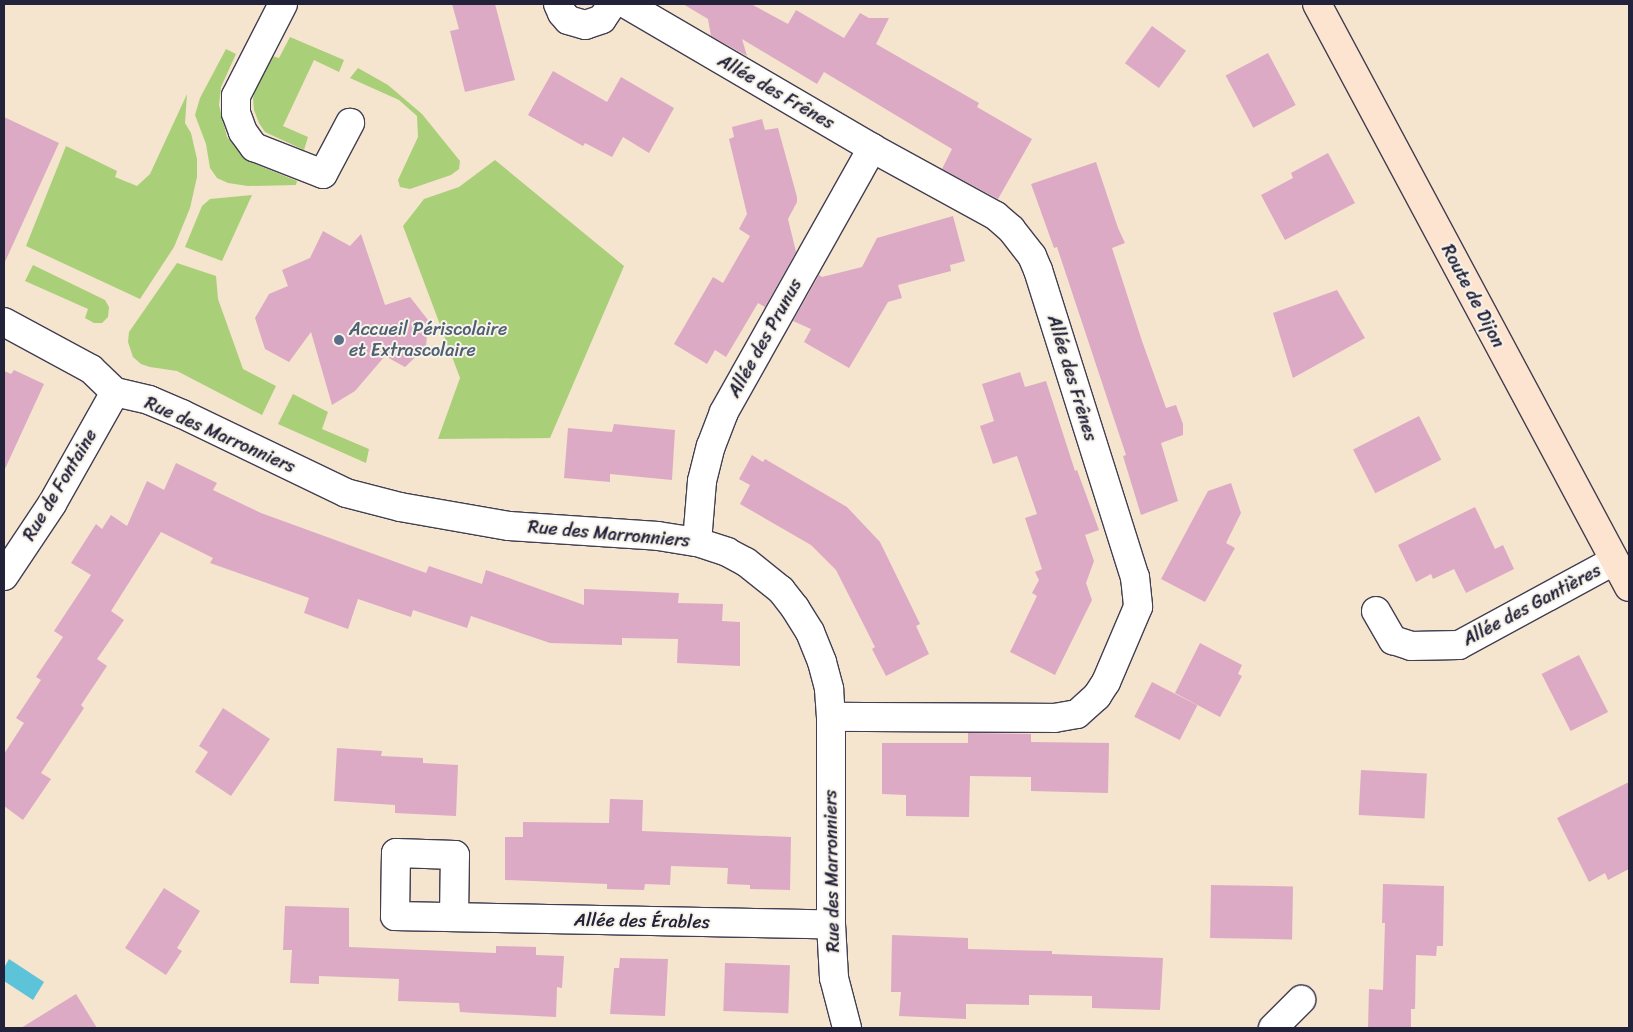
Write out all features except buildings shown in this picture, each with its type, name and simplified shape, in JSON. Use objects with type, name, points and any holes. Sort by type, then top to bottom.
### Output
[{"type":"main road","name":"Route de Dijon","points":[[1317,4],[1629,588]]},
{"type":"street","points":[[283,4],[236,96],[236,114],[243,132],[254,147],[324,174],[350,123]]},
{"type":"street","points":[[558,4],[568,20],[585,25],[602,19],[612,4]]},
{"type":"street","name":"Allée des Frênes","points":[[626,4],[872,148],[996,216],[1012,229],[1032,256],[1038,270],[1135,577],[1138,607],[1106,682],[1097,696],[1077,714],[1054,718],[831,717]]},
{"type":"street","name":"Allée des Prunus","points":[[697,542],[702,482],[711,446],[724,412],[872,148]]},
{"type":"street","points":[[4,322],[91,368],[115,392]]},
{"type":"street","name":"Rue des Marronniers","points":[[115,392],[148,400],[182,414],[346,493],[400,507],[509,526],[658,536],[697,542],[727,552],[746,562],[780,590],[795,608],[810,632],[822,662],[829,689],[831,717],[831,924],[834,978],[847,1028]]},
{"type":"street","name":"Rue de Fontaine","points":[[4,576],[52,504],[115,392]]},
{"type":"street","name":"Allée des Gantières","points":[[1376,611],[1394,640],[1411,646],[1460,645],[1614,561]]},
{"type":"street","name":"Allée des Érables","points":[[454,917],[831,924]]},
{"type":"street","points":[[1273,1028],[1301,1000]]},
{"type":"green space","points":[[290,37],[344,60],[339,72],[314,60],[283,126],[308,137],[304,150],[265,132],[254,110],[253,98],[256,87],[272,56],[279,58]]},
{"type":"green space","points":[[226,49],[236,54],[221,87],[219,105],[227,137],[253,163],[297,181],[296,185],[248,186],[228,183],[217,178],[210,168],[206,144],[195,115],[200,98]]},
{"type":"green space","points":[[358,68],[388,85],[422,114],[460,161],[459,169],[451,175],[410,189],[400,187],[398,180],[418,137],[417,116],[399,100],[350,78]]},
{"type":"green space","points":[[187,94],[185,123],[191,133],[197,159],[197,177],[190,208],[174,247],[140,299],[26,246],[66,146],[117,171],[115,177],[137,186],[150,174]]},
{"type":"green space","points":[[495,160],[624,266],[550,438],[438,439],[460,378],[403,226],[424,199],[459,187]]},
{"type":"green space","points":[[252,195],[222,261],[185,247],[202,206],[210,199]]},
{"type":"green space","points":[[177,263],[216,276],[218,299],[243,369],[276,386],[262,415],[177,371],[150,367],[141,364],[133,357],[128,342],[129,332]]},
{"type":"green space","points":[[33,265],[105,300],[109,307],[108,317],[102,323],[94,323],[85,318],[88,309],[25,281]]},
{"type":"green space","points":[[293,394],[328,412],[322,429],[369,449],[366,463],[278,424]]},
{"type":"water","points":[[9,959],[44,982],[33,1000],[4,981],[4,968]]},
{"type":"place","name":"Accueil Périscolaire et Extrascolaire","points":[[339,340]]}]
